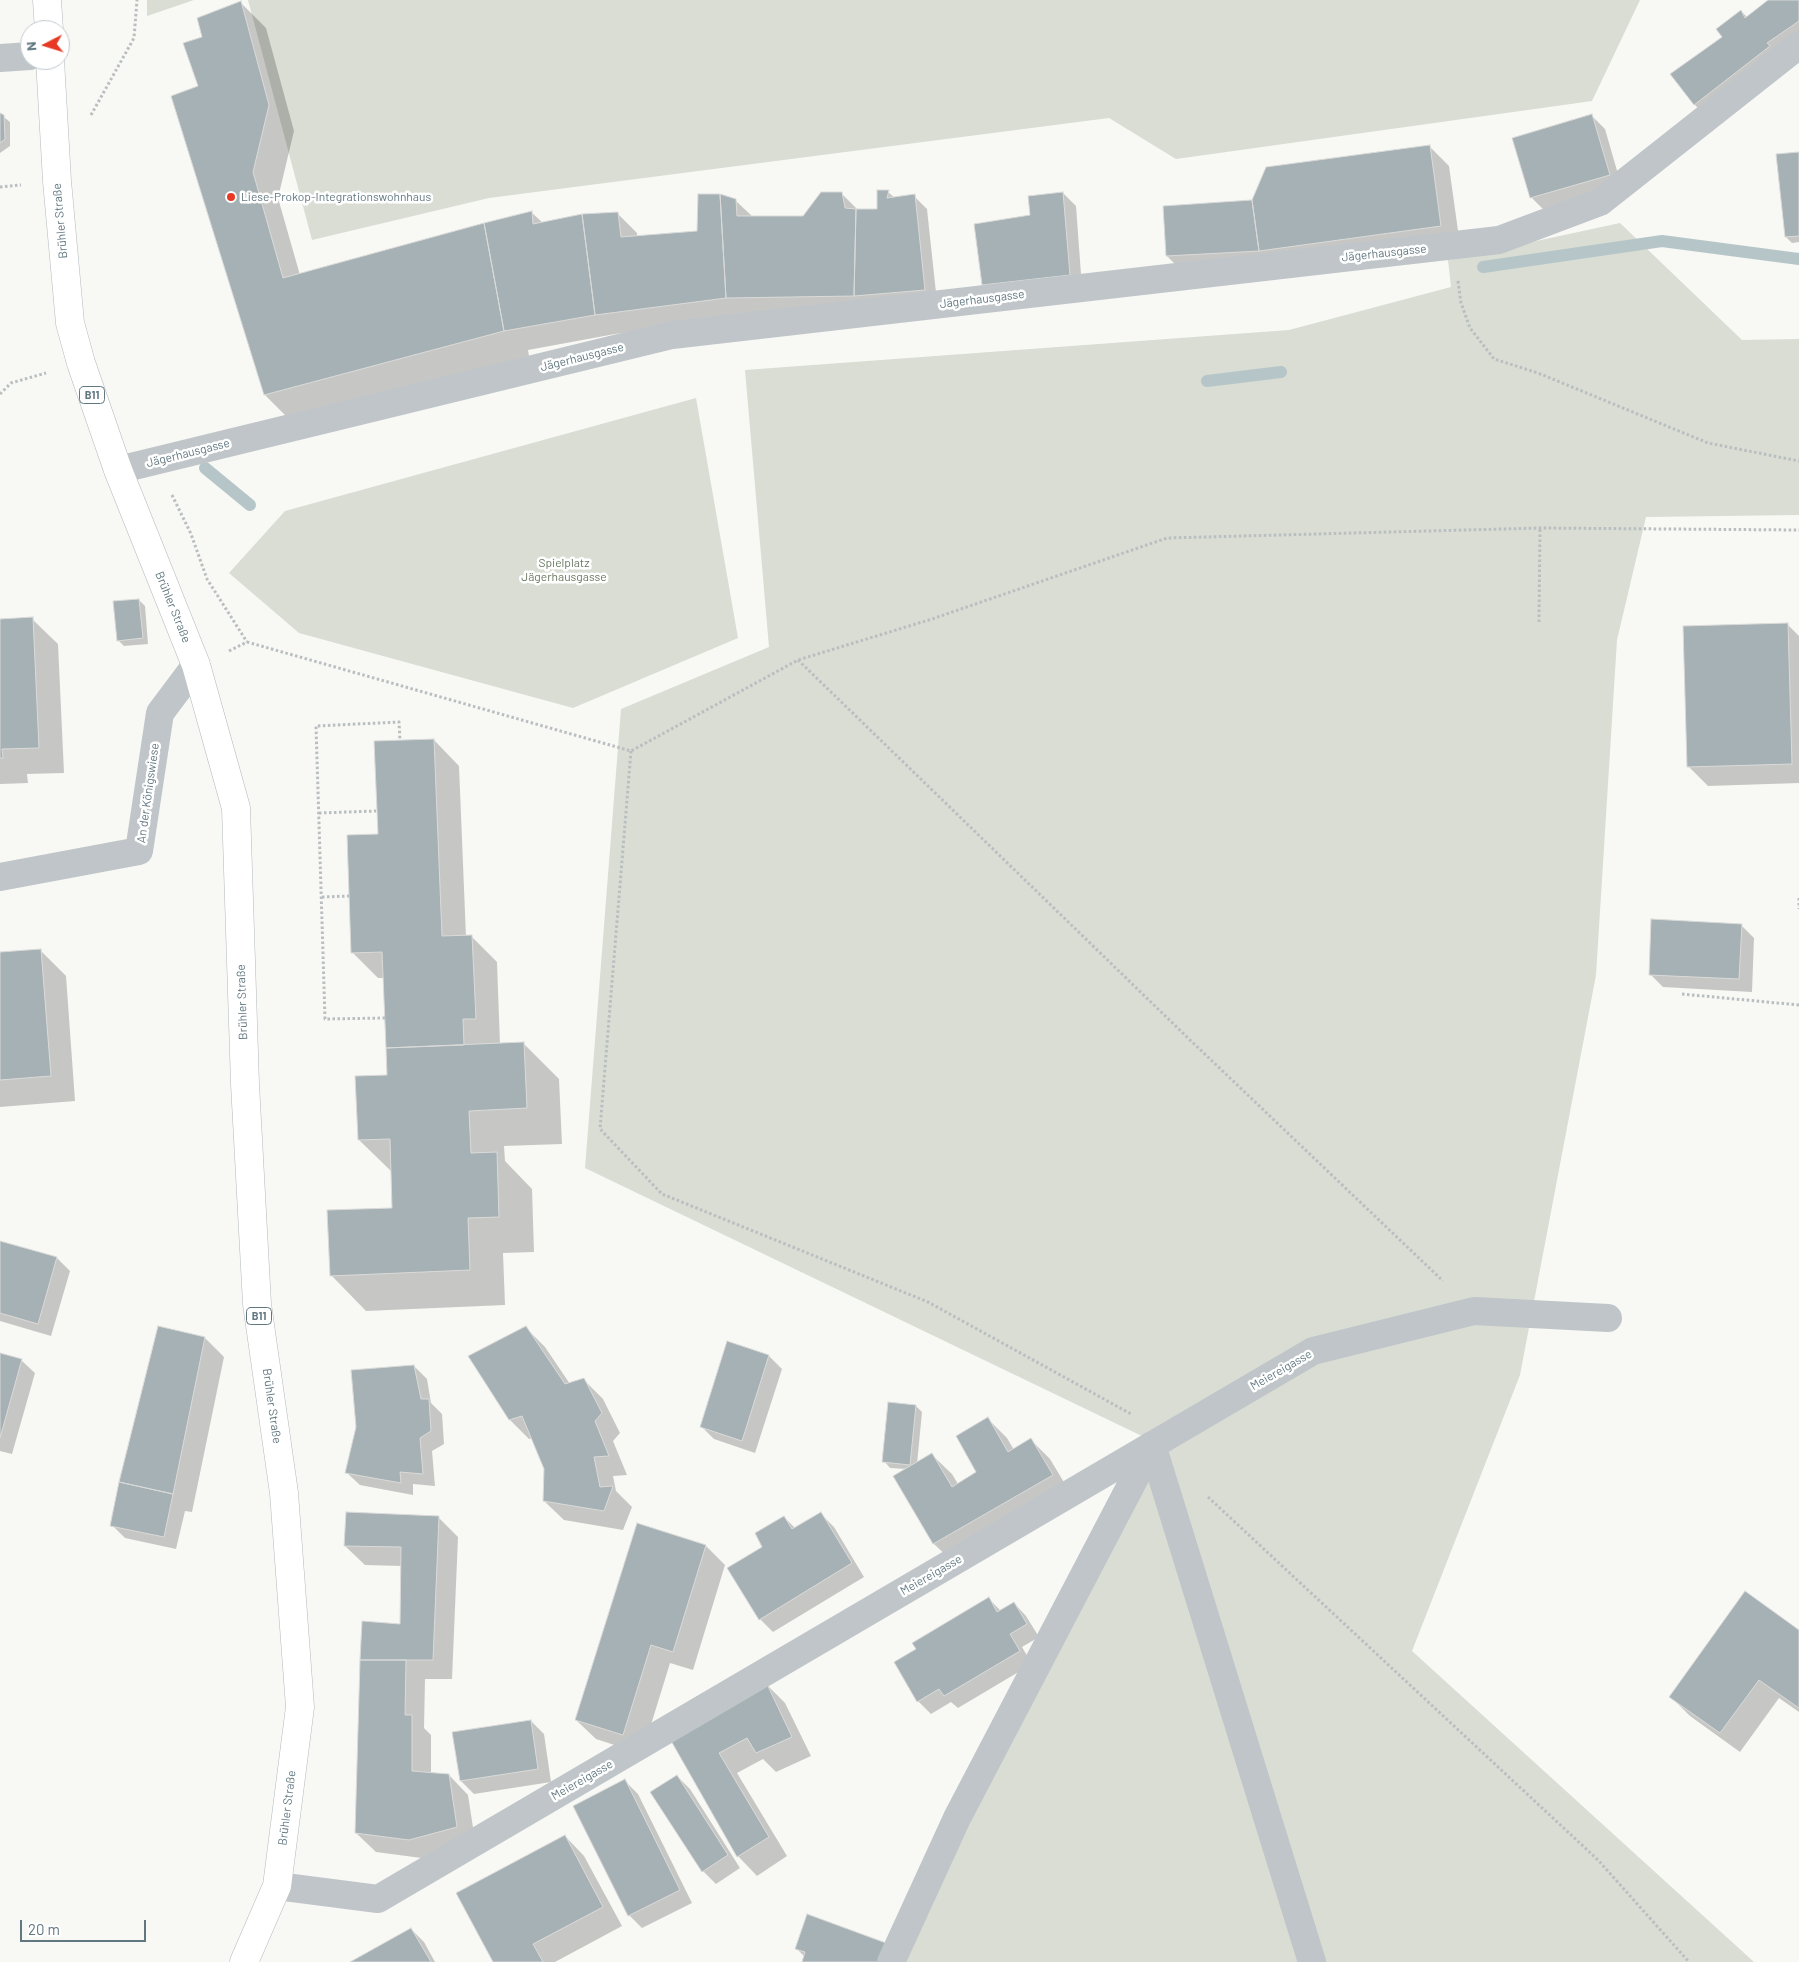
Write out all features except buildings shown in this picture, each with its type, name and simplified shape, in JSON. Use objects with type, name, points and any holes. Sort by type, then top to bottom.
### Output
[{"type":"main road","points":[[47,0],[48,20]]},
{"type":"main road","name":"Brühler Straße","points":[[51,70],[57,182],[70,324],[81,363],[118,470],[196,665],[236,808],[245,1084],[257,1304],[284,1493],[300,1707],[277,1886],[244,1962]]},
{"type":"street","name":"Jägerhausgasse","points":[[118,470],[672,335],[1499,240],[1600,202],[1799,45]]},
{"type":"street","points":[[0,58],[20,57]]},
{"type":"street","name":"An der Königswiese","points":[[0,877],[140,851],[160,713],[196,665]]},
{"type":"street","name":"Meiereigasse","points":[[277,1886],[378,1899],[1313,1351],[1474,1311],[1608,1318]]},
{"type":"street","points":[[891,1962],[957,1818],[1152,1445]]},
{"type":"street","points":[[1152,1445],[1312,1962]]},
{"type":"path","points":[[90,116],[134,38],[136,0]]},
{"type":"path","points":[[1454,245],[1461,303],[1470,328],[1494,359],[1538,373],[1708,443],[1799,461]]},
{"type":"path","points":[[0,394],[11,383],[81,363]]},
{"type":"path","points":[[155,461],[191,534],[207,579],[247,642],[630,751],[798,660],[932,619],[1168,538],[1540,528],[1799,530]]},
{"type":"path","points":[[1539,622],[1540,528]]},
{"type":"path","points":[[798,660],[1196,1046],[1474,1311]]},
{"type":"path","points":[[385,1018],[325,1019],[316,726],[399,722],[400,741]]},
{"type":"path","points":[[630,751],[600,1129],[662,1194],[928,1302],[1144,1421],[1152,1445]]},
{"type":"path","points":[[319,813],[376,811]]},
{"type":"path","points":[[322,897],[349,896]]},
{"type":"path","points":[[1799,898],[1799,909]]},
{"type":"path","points":[[1682,994],[1799,1005]]},
{"type":"path","points":[[1203,1493],[1598,1860],[1689,1962]]},
{"type":"green space","points":[[147,0],[194,0],[147,16]]},
{"type":"green space","points":[[248,0],[1640,0],[1592,101],[1176,159],[1109,118],[489,198],[312,240]]},
{"type":"green space","points":[[1620,223],[1742,340],[1799,339],[1799,515],[1646,517],[1617,640],[1596,975],[1520,1375],[1412,1651],[1754,1962],[901,1962],[1144,1437],[585,1168],[621,709],[769,647],[745,370],[1289,330],[1451,287],[1448,260]]},
{"type":"green space","name":"Spielplatz Jägerhausgasse","points":[[696,398],[738,638],[573,708],[299,633],[229,573],[285,511]]},
{"type":"waterway","points":[[1483,267],[1662,241],[1799,259]]},
{"type":"waterway","points":[[1207,381],[1281,372]]},
{"type":"waterway","points":[[205,468],[250,505]]},
{"type":"place","name":"Liese-Prokop-Integrationswohnhaus","points":[[231,197]]}]
